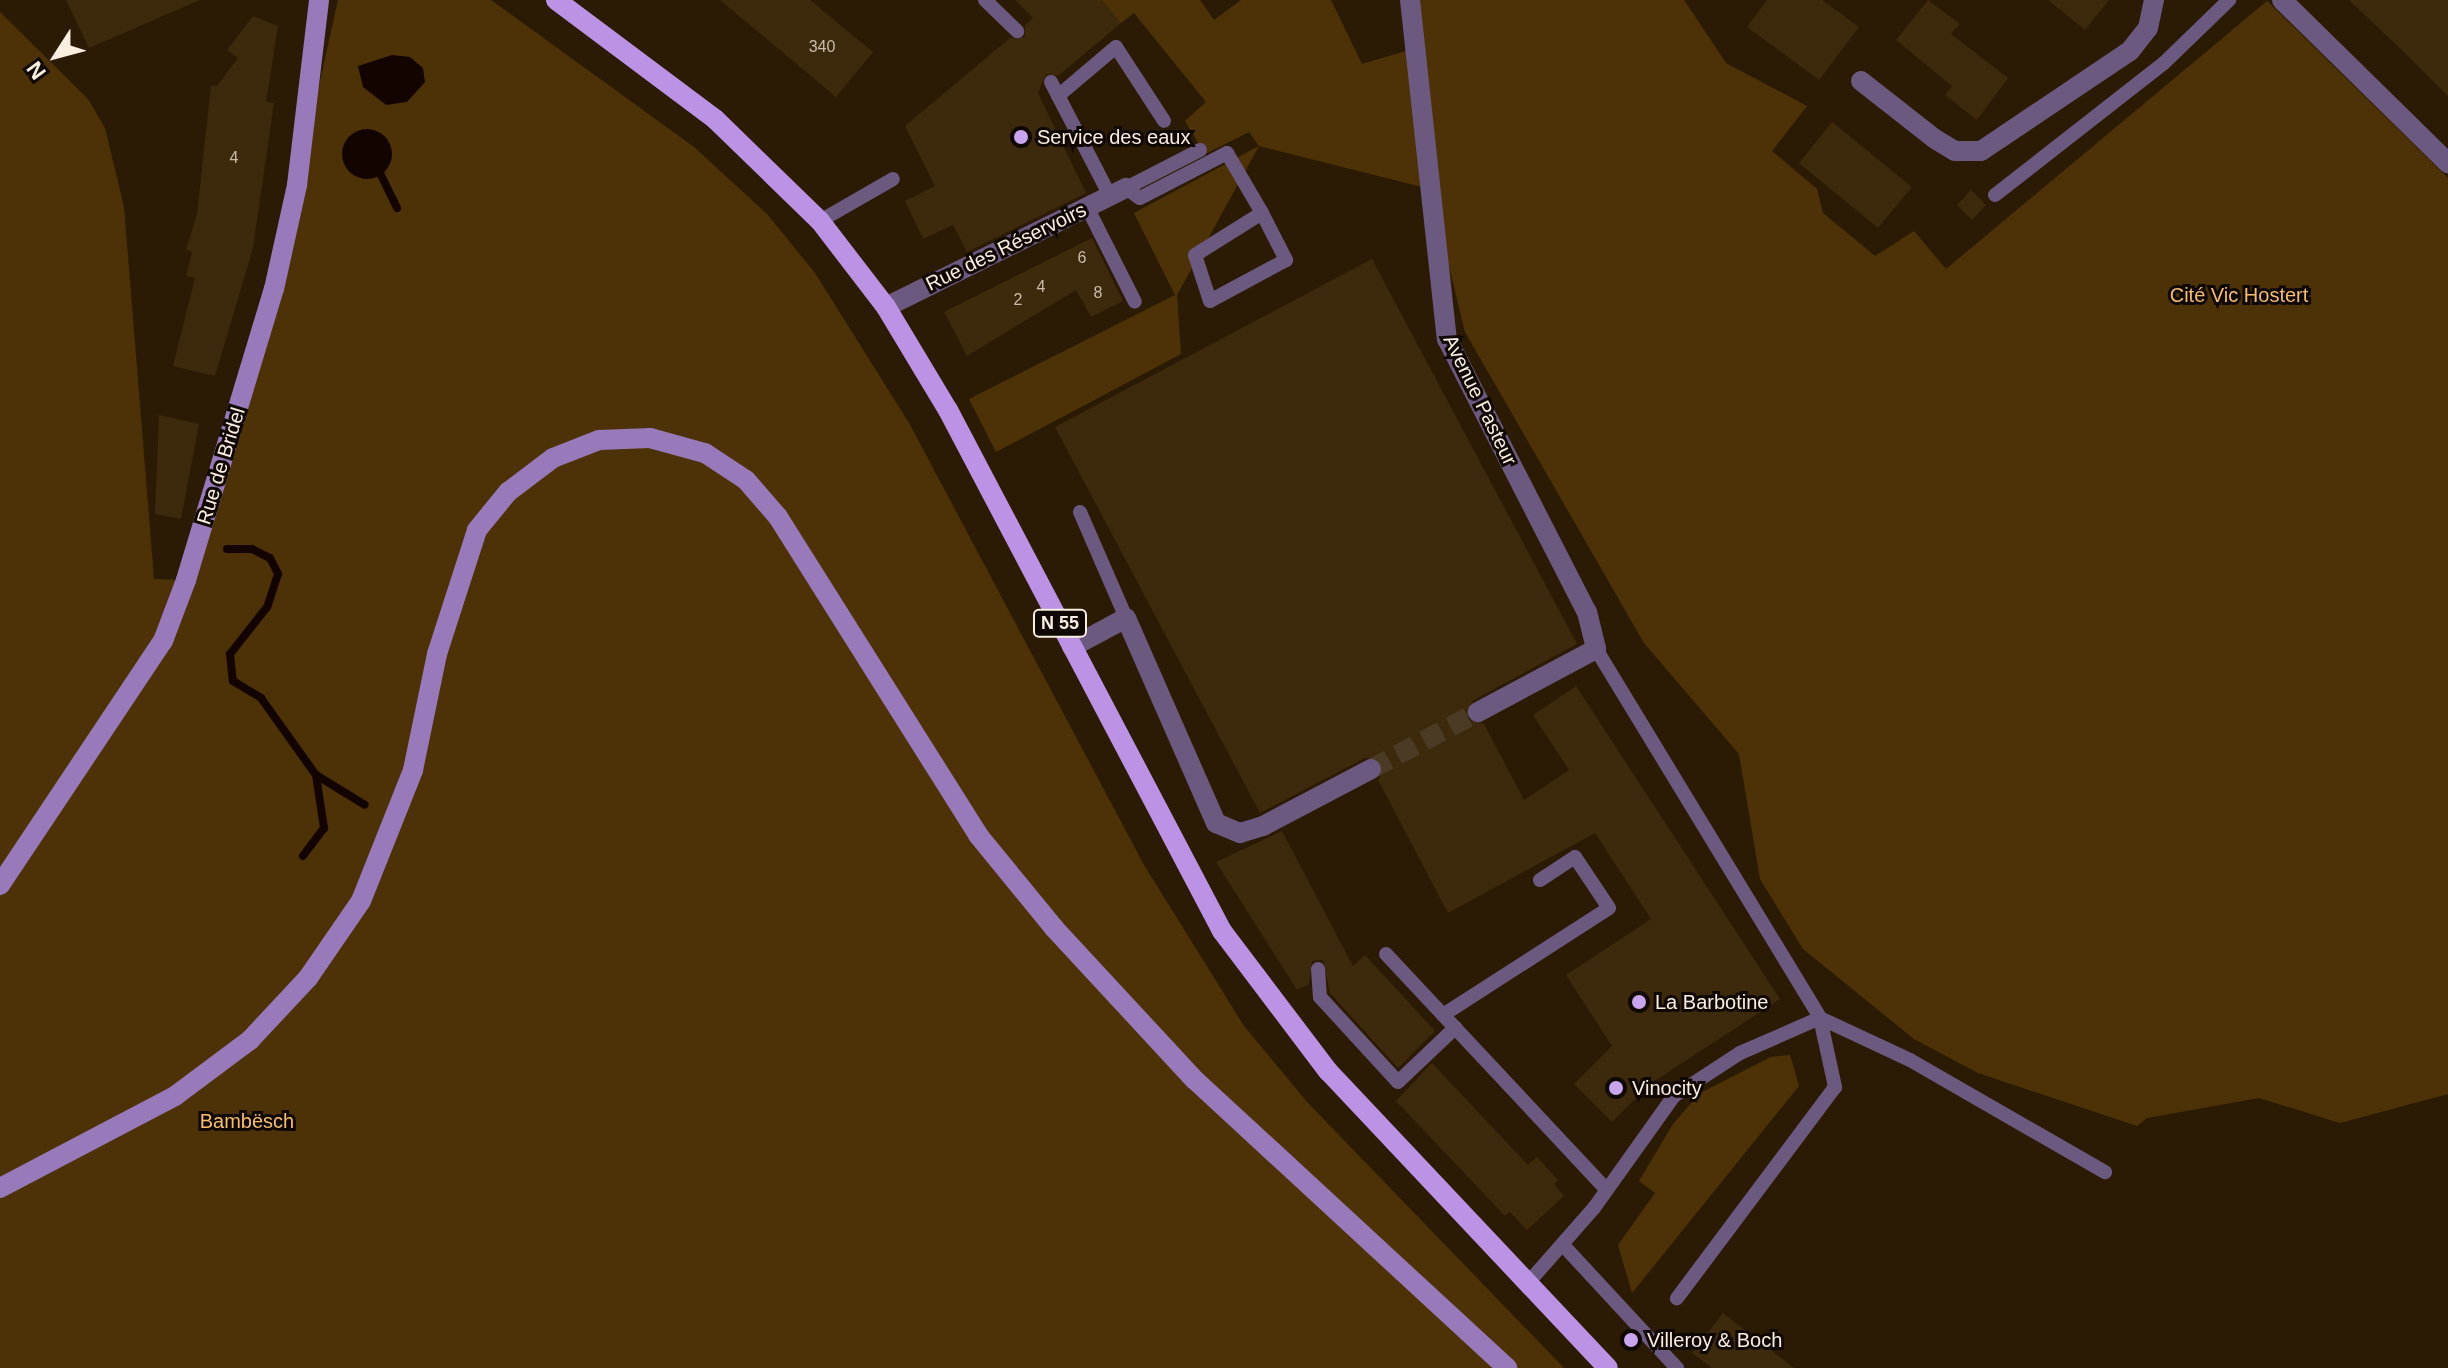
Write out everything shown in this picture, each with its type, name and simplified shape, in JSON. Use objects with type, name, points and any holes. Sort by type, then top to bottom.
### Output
[{"type":"main road","name":"Rue de Bridel","points":[[0,885],[163,641],[203,526],[274,289],[297,185],[319,0]]},
{"type":"main road","name":"N 55","points":[[556,0],[715,119],[820,221],[886,307],[1072,647],[1222,931],[1328,1071],[1608,1368]]},
{"type":"main road","points":[[0,1188],[175,1096],[250,1040],[308,978],[361,901],[408,784],[437,654],[477,530],[508,492],[553,458],[599,440],[650,438],[705,453],[746,480],[778,517],[978,835],[1054,928],[1195,1080],[1507,1368]]},
{"type":"street","name":"Avenue Pasteur","points":[[1410,0],[1447,339],[1587,612],[1596,649]]},
{"type":"street","points":[[1861,81],[1955,151],[1981,151],[2130,51],[2148,28],[2154,0]]},
{"type":"street","points":[[2282,0],[2448,163]]},
{"type":"street","name":"Rue des Réservoirs","points":[[886,307],[1118,192]]},
{"type":"street","points":[[1072,647],[1126,618],[1216,823],[1240,833],[1263,826],[1371,769]]},
{"type":"street","points":[[1478,712],[1596,649]]},
{"type":"lane","points":[[985,0],[1017,31]]},
{"type":"lane","points":[[1995,195],[2164,63],[2229,0]]},
{"type":"lane","points":[[1058,96],[1116,47],[1164,121]]},
{"type":"lane","points":[[1051,82],[1118,192],[1140,198],[1227,153],[1262,213],[1286,260],[1210,301],[1195,255],[1262,213]]},
{"type":"lane","points":[[1118,192],[1200,150]]},
{"type":"lane","points":[[820,221],[893,179]]},
{"type":"lane","points":[[1087,207],[1135,302]]},
{"type":"lane","points":[[1080,512],[1126,618]]},
{"type":"lane","points":[[1596,649],[1820,1018],[1835,1087],[1677,1298]]},
{"type":"lane","points":[[1443,1015],[1609,908],[1575,857],[1540,880]]},
{"type":"lane","points":[[1386,954],[1607,1190]]},
{"type":"lane","points":[[1318,969],[1320,997],[1398,1082],[1455,1028]]},
{"type":"lane","points":[[1820,1018],[1910,1060],[2105,1172]]},
{"type":"lane","points":[[1528,1283],[1607,1190],[1663,1109],[1692,1081],[1820,1018]]},
{"type":"lane","points":[[1563,1245],[1677,1368]]},
{"type":"green space","name":"Bambësch","points":[[338,0],[491,0],[694,147],[767,214],[815,273],[909,423],[1144,865],[1244,1026],[1307,1102],[1564,1368],[0,1368],[0,12],[88,99],[105,128],[124,207],[154,579],[186,580],[274,289]]},
{"type":"green space","name":"Cité Vic Hostert","points":[[1101,0],[1200,0],[1214,20],[1241,0],[1331,0],[1362,64],[1416,48],[1410,0],[1684,0],[1726,63],[1807,106],[1772,151],[1817,189],[1823,213],[1875,256],[1914,231],[1946,269],[2267,1],[2448,178],[2448,1094],[2340,1123],[2259,1098],[2147,1118],[2137,1126],[1978,1073],[1914,1039],[1803,949],[1760,879],[1739,754],[1644,643],[1465,332],[1430,189],[1259,146],[1249,132],[1205,154],[1185,121],[1206,102],[1134,13],[1121,23]]},
{"type":"green space","points":[[1259,146],[1177,295],[1181,354],[996,452],[969,399],[1175,295],[1134,213]]},
{"type":"green space","points":[[1790,1055],[1799,1086],[1632,1293],[1618,1245],[1655,1193],[1639,1181],[1673,1124],[1700,1093],[1771,1057]]},
{"type":"shaded area","points":[[392,55],[410,57],[423,68],[425,82],[407,102],[386,105],[363,87],[358,66]]},
{"type":"shaded area","points":[[367,129],[385,136],[392,154],[385,172],[367,179],[349,172],[342,154],[349,136]]},
{"type":"building","points":[[66,0],[200,0],[89,48]]},
{"type":"building","points":[[720,0],[810,0],[873,52],[836,97]]},
{"type":"building","name":"Service des eaux","points":[[1015,0],[1101,0],[1121,23],[1058,76],[1046,74],[1038,93],[1086,193],[967,252],[953,225],[923,239],[905,201],[935,186],[905,126],[1010,38],[1025,37],[1025,25],[1033,18]]},
{"type":"building","points":[[1767,0],[1822,0],[1859,27],[1819,80],[1747,27]]},
{"type":"building","points":[[1928,0],[1960,24],[1951,34],[2008,78],[1977,120],[1945,95],[1952,86],[1896,40]]},
{"type":"building","points":[[2048,0],[2109,0],[2085,30]]},
{"type":"building","points":[[2349,0],[2448,0],[2448,96],[2406,54]]},
{"type":"building","points":[[253,16],[278,26],[266,102],[274,103],[253,248],[215,376],[173,366],[195,278],[186,276],[192,252],[186,250],[197,214],[211,85],[217,86],[238,58],[227,50]]},
{"type":"building","points":[[1832,122],[1912,187],[1878,228],[1799,163]]},
{"type":"building","points":[[1971,190],[1986,205],[1972,220],[1957,205]]},
{"type":"building","points":[[1092,238],[1123,301],[1091,317],[1076,290],[967,356],[944,312]]},
{"type":"building","points":[[1372,259],[1577,644],[1472,701],[1467,719],[1484,724],[1524,800],[1569,770],[1533,715],[1576,686],[1780,999],[1650,1084],[1612,1122],[1574,1084],[1612,1046],[1566,975],[1651,919],[1595,833],[1448,913],[1378,780],[1384,769],[1377,758],[1365,758],[1260,813],[1055,427]]},
{"type":"building","points":[[159,415],[199,424],[181,519],[155,514]]},
{"type":"building","points":[[1282,831],[1353,966],[1365,955],[1435,1031],[1398,1068],[1330,993],[1323,960],[1312,961],[1309,984],[1297,990],[1216,862]]},
{"type":"building","points":[[1432,1063],[1528,1165],[1537,1157],[1558,1180],[1554,1184],[1564,1196],[1527,1230],[1510,1212],[1505,1216],[1396,1101]]},
{"type":"building","points":[[1723,1313],[1794,1368],[1712,1368],[1692,1353]]},
{"type":"waterway","points":[[380,173],[397,208]]},
{"type":"waterway","points":[[227,549],[252,549],[270,558],[278,574],[267,607],[230,654],[233,681],[261,698],[316,775],[324,828],[303,856]]},
{"type":"waterway","points":[[316,775],[365,805]]},
{"type":"tunnel","points":[[1371,769],[1478,712]]},
{"type":"place","name":"Service des eaux","points":[[1021,137]]},
{"type":"place","name":"La Barbotine","points":[[1639,1002]]},
{"type":"place","name":"Vinocity","points":[[1616,1088]]},
{"type":"place","name":"Villeroy & Boch","points":[[1631,1340]]}]
